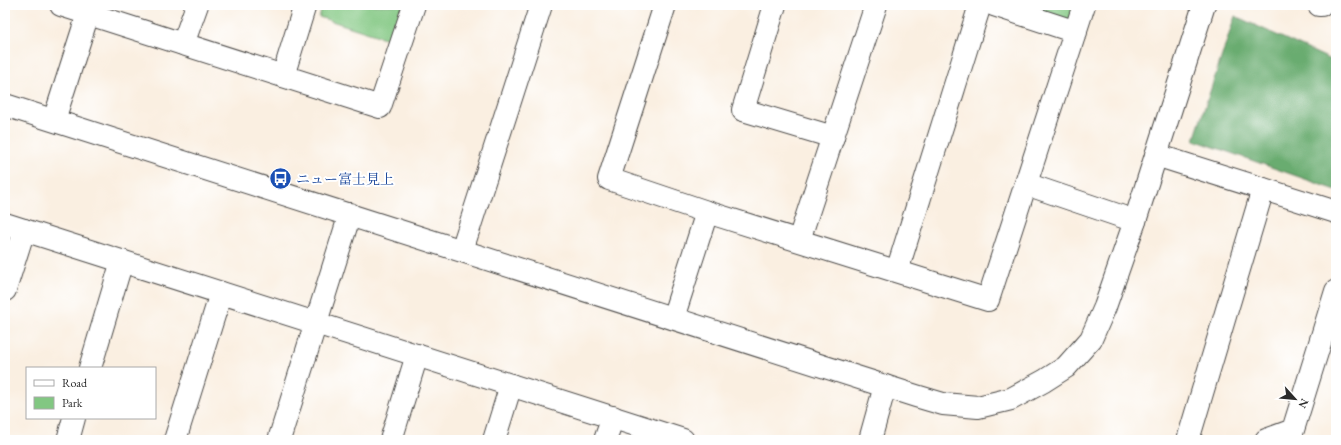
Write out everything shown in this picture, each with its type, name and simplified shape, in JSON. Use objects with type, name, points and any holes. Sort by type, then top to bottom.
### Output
[{"type":"street","points":[[61,5],[380,107],[414,5]]},
{"type":"street","points":[[183,44],[197,5]]},
{"type":"street","points":[[283,76],[305,5]]},
{"type":"street","points":[[462,250],[541,5]]},
{"type":"street","points":[[665,5],[609,179],[707,212],[988,300],[1084,5]]},
{"type":"street","points":[[775,5],[743,110],[833,137]]},
{"type":"street","points":[[799,240],[876,5]]},
{"type":"street","points":[[897,271],[980,5]]},
{"type":"street","points":[[994,5],[1076,32]]},
{"type":"street","points":[[5,105],[885,386],[943,404],[978,407],[1011,399],[1044,381],[1066,367],[1091,339],[1105,307],[1135,221],[1204,5]]},
{"type":"street","points":[[54,120],[88,14]]},
{"type":"street","points":[[1156,155],[1336,212]]},
{"type":"street","points":[[1026,184],[1135,221]]},
{"type":"street","points":[[1188,440],[1263,189]]},
{"type":"street","points":[[673,318],[707,212]]},
{"type":"street","points":[[279,440],[317,324],[350,214]]},
{"type":"street","points":[[5,290],[14,227],[684,440]]},
{"type":"street","points":[[90,367],[122,262]]},
{"type":"street","points":[[1266,440],[1293,430],[1336,291]]},
{"type":"street","points":[[175,440],[221,293]]},
{"type":"street","points":[[391,440],[417,355]]},
{"type":"street","points":[[494,440],[511,385]]},
{"type":"street","points":[[870,440],[885,386]]},
{"type":"street","points":[[605,440],[613,417]]},
{"type":"street","points":[[68,440],[74,419]]},
{"type":"green space","points":[[323,5],[406,5],[394,41],[319,17]]},
{"type":"green space","points":[[1020,5],[1076,5],[1071,21]]},
{"type":"green space","points":[[1235,16],[1336,62],[1336,190],[1194,140]]},
{"type":"place","name":"ニュー富士見上","points":[[281,179]]}]
